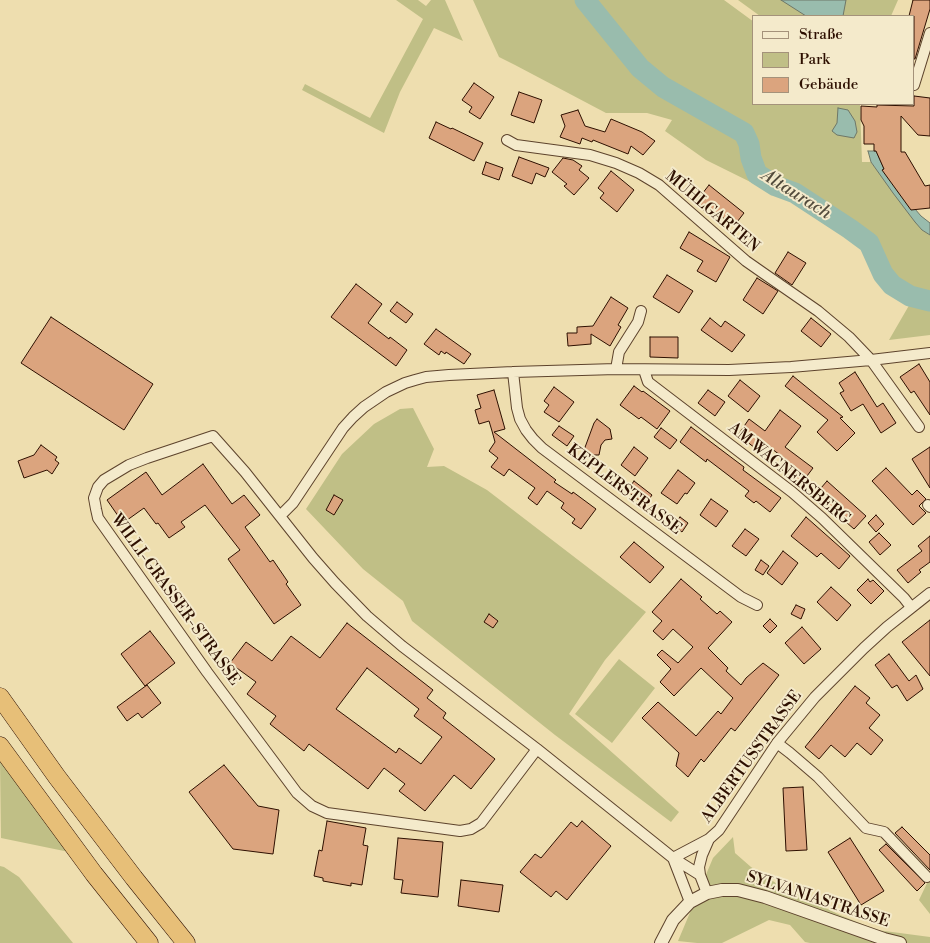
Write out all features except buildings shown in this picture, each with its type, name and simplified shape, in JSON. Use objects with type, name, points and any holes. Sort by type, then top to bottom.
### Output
[{"type":"highway","points":[[0,697],[57,777],[186,943]]},
{"type":"highway","points":[[0,746],[94,874],[149,943]]},
{"type":"street","points":[[915,82],[930,33]]},
{"type":"street","name":"MÜHLGARTEN","points":[[507,140],[516,145],[590,155],[616,163],[639,173],[659,185],[746,261],[818,311],[849,337],[871,360],[919,427]]},
{"type":"street","points":[[616,369],[619,352],[638,322],[641,312]]},
{"type":"street","points":[[280,516],[293,503],[343,428],[353,417],[374,399],[405,383],[426,377],[616,369],[729,370],[791,367],[871,360],[930,352]]},
{"type":"street","name":"AM WAGNERSBERG","points":[[644,370],[648,382],[792,492],[822,518],[911,607]]},
{"type":"street","name":"KEPLERSTRASSE","points":[[513,372],[520,418],[526,430],[538,444],[741,597],[757,604]]},
{"type":"street","name":"WILLI-GRASSER-STRASSE","points":[[537,749],[481,823],[471,829],[460,831],[327,813],[312,806],[298,793],[208,672],[98,518],[94,498],[98,487],[104,480],[147,458],[213,436],[246,472],[313,558],[368,616],[402,646],[537,749],[674,858],[700,875]]},
{"type":"street","name":"ALBERTUSSTRASSE","points":[[674,858],[709,839],[719,830],[777,743],[815,697],[881,632],[930,593]]},
{"type":"street","points":[[777,743],[818,777],[866,828],[884,832],[927,877]]},
{"type":"street","name":"ALBERTUSSTRASSE","points":[[700,875],[699,867],[702,855],[709,839]]},
{"type":"street","points":[[674,858],[690,902]]},
{"type":"street","points":[[700,875],[707,893]]},
{"type":"street","name":"SYLVANIASTRASSE","points":[[661,943],[674,920],[690,902],[707,893],[722,890],[738,890],[795,907],[874,936],[900,943]]},
{"type":"green space","points":[[396,0],[418,0],[426,6],[431,0],[445,0],[463,41],[434,28],[400,92],[384,133],[302,90],[305,84],[370,118],[423,19]]},
{"type":"green space","points":[[473,0],[724,0],[752,21],[752,105],[860,105],[862,162],[871,162],[922,230],[930,235],[930,335],[889,340],[911,302],[887,289],[880,281],[862,246],[805,209],[706,160],[665,131],[672,120],[647,113],[606,113],[499,57]]},
{"type":"green space","points":[[738,0],[898,0],[891,15],[759,15]]},
{"type":"green space","points":[[413,408],[434,449],[427,467],[444,466],[487,490],[646,612],[605,660],[569,714],[679,812],[671,822],[555,735],[412,621],[403,601],[363,569],[306,509],[342,454],[374,424],[400,409]]},
{"type":"green space","points":[[619,659],[655,688],[612,743],[575,714]]},
{"type":"green space","points":[[0,759],[69,852],[1,838]]},
{"type":"green space","points":[[733,837],[735,853],[751,867],[782,887],[840,915],[877,930],[930,937],[930,943],[810,943],[805,942],[790,925],[769,920],[722,943],[678,941],[713,858]]},
{"type":"green space","points":[[0,866],[19,877],[73,943],[0,943]]},
{"type":"green space","points":[[930,879],[930,914],[919,900]]},
{"type":"shaded area","points":[[781,0],[846,0],[843,15],[804,15]]},
{"type":"shaded area","points":[[838,108],[848,110],[855,121],[857,132],[854,138],[837,135],[832,131],[837,123]]},
{"type":"shaded area","points":[[868,151],[876,151],[884,169],[915,209],[930,223],[930,235],[922,230],[893,193],[871,162]]},
{"type":"waterway","name":"Altaurach","points":[[585,0],[640,68],[663,87],[744,133],[757,174],[776,186],[795,193],[850,229],[869,243],[883,274],[892,285],[910,296],[930,301]]}]
